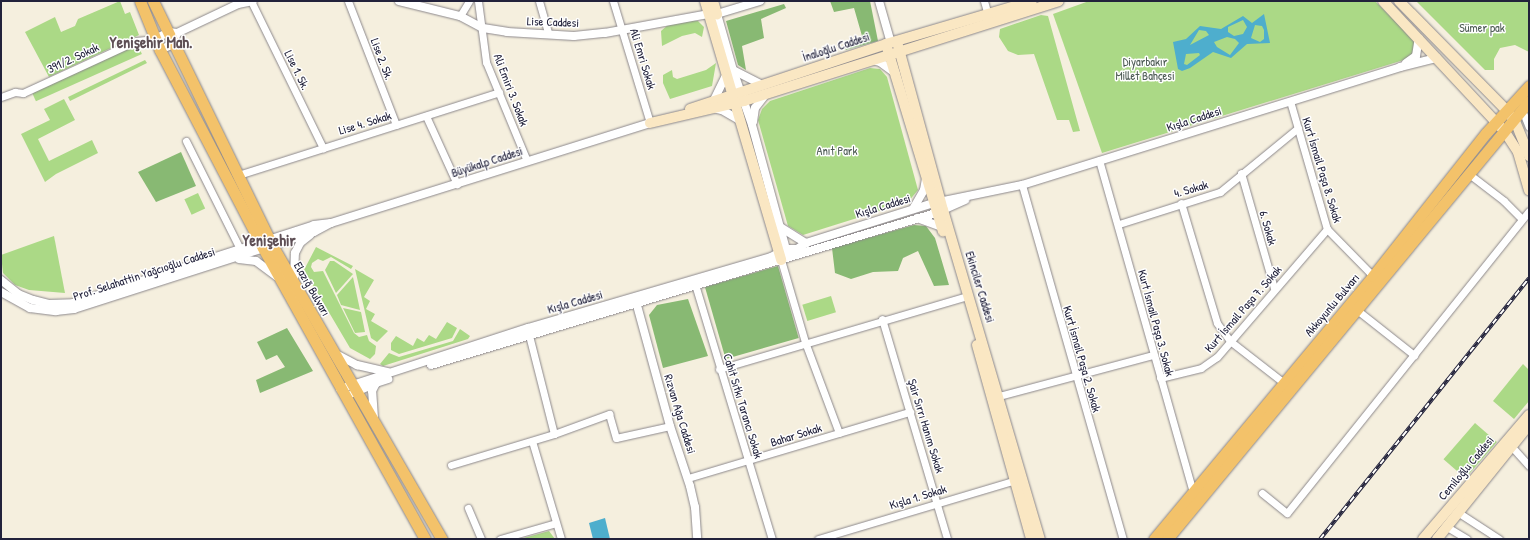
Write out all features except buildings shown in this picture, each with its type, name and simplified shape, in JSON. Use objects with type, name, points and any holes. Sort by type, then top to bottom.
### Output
[{"type":"main road","name":"Elazığ Bulvarı","points":[[140,1],[160,50],[266,244],[295,284],[375,420],[442,539]]},
{"type":"main road","name":"Elazığ Bulvarı","points":[[153,1],[173,36],[238,175],[281,281],[342,393],[425,539]]},
{"type":"main road","points":[[705,1],[713,14],[738,98],[739,120],[784,254]]},
{"type":"main road","points":[[713,1],[713,14]]},
{"type":"main road","name":"İnaloğlu Caddesi","points":[[765,88],[892,43],[1032,1]]},
{"type":"main road","points":[[650,123],[738,98],[765,88],[901,52],[1059,1]]},
{"type":"main road","points":[[1383,1],[1505,132],[1518,152],[1528,188]]},
{"type":"main road","points":[[1399,1],[1506,110],[1515,121],[1529,156]]},
{"type":"main road","name":"Ekinciler Caddesi","points":[[892,43],[901,52],[942,227],[1040,539]]},
{"type":"main road","name":"Ekinciler Caddesi","points":[[892,43],[890,55],[926,178],[938,207],[999,396],[1020,479],[1031,539]]},
{"type":"main road","name":"Akkoyunlu Bulvarı","points":[[1154,539],[1373,276],[1496,121],[1529,86]]},
{"type":"main road","name":"Akkoyunlu Bulvarı","points":[[1167,539],[1469,174],[1515,121],[1529,101]]},
{"type":"main road","name":"Cemiloğlu Caddesi","points":[[1423,539],[1529,414]]},
{"type":"main road","name":"Cemiloğlu Caddesi","points":[[1437,539],[1529,425]]},
{"type":"street","points":[[156,38],[173,36],[238,4],[252,1]]},
{"type":"street","name":"Lise 1. Sk.","points":[[252,1],[323,148]]},
{"type":"street","name":"Lise 2. Sk.","points":[[348,1],[396,125]]},
{"type":"street","name":"Lise Caddesi","points":[[399,1],[460,16],[483,28],[506,32],[574,36],[623,30],[713,14],[760,1]]},
{"type":"street","points":[[460,16],[469,1]]},
{"type":"street","name":"Ali Emiri 3. Sokak","points":[[478,1],[483,28],[486,62],[527,161]]},
{"type":"street","points":[[539,1],[548,34]]},
{"type":"street","name":"Ali Emri Sokak","points":[[613,1],[650,123]]},
{"type":"street","name":"Ekinciler Caddesi","points":[[879,1],[892,43]]},
{"type":"street","points":[[984,1],[988,15]]},
{"type":"street","points":[[160,50],[173,36]]},
{"type":"street","name":"391/2. Sokak","points":[[1,97],[15,92],[23,93],[136,41],[156,38]]},
{"type":"street","points":[[1400,67],[1416,56],[1420,49],[1419,38]]},
{"type":"street","name":"Kışla Caddesi","points":[[342,393],[391,373],[695,282],[784,254],[797,249],[806,243],[1022,184],[1400,67],[1437,58]]},
{"type":"street","points":[[872,60],[880,62],[895,73]]},
{"type":"street","points":[[739,120],[713,104],[730,72],[765,88],[755,108],[752,125]]},
{"type":"street","name":"Lise 4. Sokak","points":[[238,175],[499,92]]},
{"type":"street","points":[[738,98],[752,125],[780,227],[784,254],[805,342],[839,433]]},
{"type":"street","name":"Kurt İsmail Paşa 8. Sokak","points":[[1290,101],[1327,229],[1373,276]]},
{"type":"street","points":[[1522,110],[1529,127]]},
{"type":"street","points":[[426,116],[457,184]]},
{"type":"street","name":"Büyükalp Caddesi","points":[[266,244],[314,225],[331,223],[650,123]]},
{"type":"street","name":"4. Sokak","points":[[1119,224],[1220,192],[1241,173],[1298,128]]},
{"type":"street","points":[[186,141],[240,249]]},
{"type":"street","name":"Kurt İsmail Paşa 3. Sokak","points":[[1100,160],[1119,224],[1153,355],[1193,492]]},
{"type":"street","name":"6. Sokak","points":[[1241,173],[1274,288]]},
{"type":"street","points":[[1469,174],[1504,201],[1522,219]]},
{"type":"street","points":[[914,213],[924,190],[926,178]]},
{"type":"street","name":"Kurt İsmail Paşa 2. Sokak","points":[[1022,184],[1123,539]]},
{"type":"street","points":[[1182,203],[1216,323],[1230,341],[1284,383]]},
{"type":"street","points":[[1262,493],[1287,513],[1529,211]]},
{"type":"street","points":[[784,254],[914,213],[942,227]]},
{"type":"street","name":"Büyükalp Caddesi","points":[[266,244],[314,232],[331,223]]},
{"type":"street","points":[[780,227],[806,243]]},
{"type":"street","name":"Kurt İsmail Paşa 7. Sokak","points":[[1160,378],[1201,368],[1217,357],[1274,288],[1327,229]]},
{"type":"street","points":[[295,284],[292,268],[295,253],[300,243],[314,232]]},
{"type":"street","name":"Prof. Selahattin Yağcıoğlu Caddesi","points":[[1,280],[29,299],[49,304],[65,304],[240,249],[266,244]]},
{"type":"street","name":"Prof. Selahattin Yağcıoğlu Caddesi","points":[[1,292],[30,308],[65,311],[131,293],[230,260],[266,244]]},
{"type":"street","points":[[230,260],[256,261],[281,281]]},
{"type":"street","name":"Cahit Sıtkı Tarancı Sokak","points":[[695,282],[772,539]]},
{"type":"street","points":[[720,369],[882,319],[963,297]]},
{"type":"street","name":"Rızvan Ağa Caddesi","points":[[635,300],[670,426],[688,478],[695,507],[697,539]]},
{"type":"street","points":[[1357,310],[1414,355]]},
{"type":"street","name":"Şair Sırrı Hanım Sokak","points":[[882,319],[948,539]]},
{"type":"street","points":[[356,388],[376,383],[528,332],[554,434]]},
{"type":"street","points":[[336,354],[369,369],[391,373]]},
{"type":"street","points":[[999,396],[1075,374],[1153,355]]},
{"type":"street","points":[[375,420],[370,396],[376,383]]},
{"type":"street","name":"Bahar Sokak","points":[[688,478],[910,412]]},
{"type":"street","points":[[451,465],[554,434],[609,414],[616,438],[670,426]]},
{"type":"street","points":[[532,441],[561,539]]},
{"type":"street","points":[[1512,447],[1529,466]]},
{"type":"street","name":"Kışla 1. Sokak","points":[[818,539],[937,502],[1020,479]]},
{"type":"street","points":[[468,508],[481,539]]},
{"type":"street","points":[[1459,513],[1499,539]]},
{"type":"street","points":[[500,539],[556,523]]},
{"type":"street","points":[[1447,527],[1467,539]]},
{"type":"green space","points":[[120,1],[125,14],[130,12],[139,35],[49,77],[25,32],[55,17],[61,32],[75,26],[78,19]]},
{"type":"green space","points":[[830,1],[870,1],[878,41],[846,50],[844,47],[862,36],[854,8],[834,12]]},
{"type":"green space","name":"Diyarbakır Millet Bahçesi","points":[[1089,1],[1375,1],[1416,42],[1413,53],[1407,59],[1102,153],[1053,14]]},
{"type":"green space","name":"Sümer pak","points":[[1416,1],[1529,1],[1529,52],[1515,45],[1500,48],[1494,59],[1494,70],[1485,70]]},
{"type":"green space","points":[[784,4],[786,8],[761,19],[764,38],[742,46],[746,70],[738,65],[726,21]]},
{"type":"green space","points":[[1041,15],[1048,16],[1080,131],[1073,132],[1069,120],[1057,120],[1034,54],[1018,55],[1008,51],[999,37],[1000,29]]},
{"type":"green space","points":[[686,19],[698,21],[704,27],[702,37],[695,33],[682,36],[662,46],[661,31],[669,24]]},
{"type":"green space","points":[[137,43],[142,54],[36,101],[31,90]]},
{"type":"green space","points":[[145,60],[147,63],[70,101],[68,97]]},
{"type":"green space","points":[[716,63],[712,86],[670,99],[663,83],[663,75],[672,70],[673,77],[677,79],[706,70]]},
{"type":"green space","name":"Anıt Park","points":[[870,68],[880,69],[887,77],[918,190],[908,202],[803,235],[788,226],[758,120],[762,109],[770,101]]},
{"type":"green space","points":[[64,99],[75,120],[38,139],[49,161],[92,140],[98,153],[56,174],[45,182],[21,134],[50,120],[44,109]]},
{"type":"green space","points":[[181,152],[196,186],[156,202],[138,172]]},
{"type":"green space","points":[[198,193],[205,208],[192,215],[184,199]]},
{"type":"green space","points":[[914,225],[926,226],[935,238],[949,285],[934,286],[918,251],[903,258],[898,271],[873,272],[851,279],[835,273],[832,248]]},
{"type":"green space","points":[[54,236],[65,293],[29,290],[15,285],[3,273],[1,255]]},
{"type":"green space","points":[[316,247],[353,266],[351,269],[331,257],[323,261],[318,259],[312,263],[311,267],[314,272],[323,271],[354,333],[359,337],[367,335],[369,341],[376,346],[375,354],[370,359],[350,348],[304,270]]},
{"type":"green space","points":[[330,261],[334,261],[353,274],[336,293],[325,270]]},
{"type":"green space","points":[[778,266],[799,338],[726,359],[705,287]]},
{"type":"green space","points":[[355,269],[374,280],[364,297],[370,301],[366,309],[375,314],[371,321],[388,331],[377,342],[371,338]]},
{"type":"green space","points":[[353,277],[360,310],[341,305],[337,295]]},
{"type":"green space","points":[[831,296],[836,312],[807,321],[802,305]]},
{"type":"green space","points":[[688,299],[708,356],[663,368],[649,315],[657,305]]},
{"type":"green space","points":[[343,308],[361,312],[365,332],[355,333]]},
{"type":"green space","points":[[447,322],[457,328],[452,338],[399,354],[391,350],[391,343],[396,336],[413,346],[417,338],[424,342],[429,335],[436,339]]},
{"type":"green space","points":[[287,328],[313,371],[260,393],[256,380],[285,367],[277,355],[266,360],[257,342]]},
{"type":"green space","points":[[460,329],[470,336],[468,339],[383,366],[380,364],[389,353],[399,357],[453,341]]},
{"type":"green space","points":[[1523,364],[1529,370],[1529,401],[1514,419],[1493,401]]},
{"type":"green space","points":[[1475,423],[1497,442],[1465,478],[1444,459]]},
{"type":"green space","points":[[549,531],[555,539],[520,539]]},
{"type":"water","points":[[1264,14],[1270,43],[1247,44],[1231,58],[1213,52],[1190,68],[1182,71],[1178,69],[1173,42],[1186,39],[1200,26],[1221,29],[1243,16],[1252,23]],"holes":[[[1243,20],[1247,27],[1243,34],[1234,36],[1228,32],[1228,27]],[[1255,25],[1262,26],[1264,30],[1264,39],[1260,42],[1251,38]],[[1199,30],[1206,31],[1209,35],[1190,45]],[[1227,37],[1235,39],[1239,43],[1230,55],[1217,47],[1214,42]],[[1199,53],[1200,55],[1187,65],[1184,64],[1186,54]]]},
{"type":"water","points":[[605,518],[610,539],[593,539],[589,523]]},
{"type":"railway","points":[[1320,539],[1529,278]]},
{"type":"district","name":"Yenişehir Mah.","points":[[151,42]]},
{"type":"district","name":"Yenişehir","points":[[269,240]]}]
